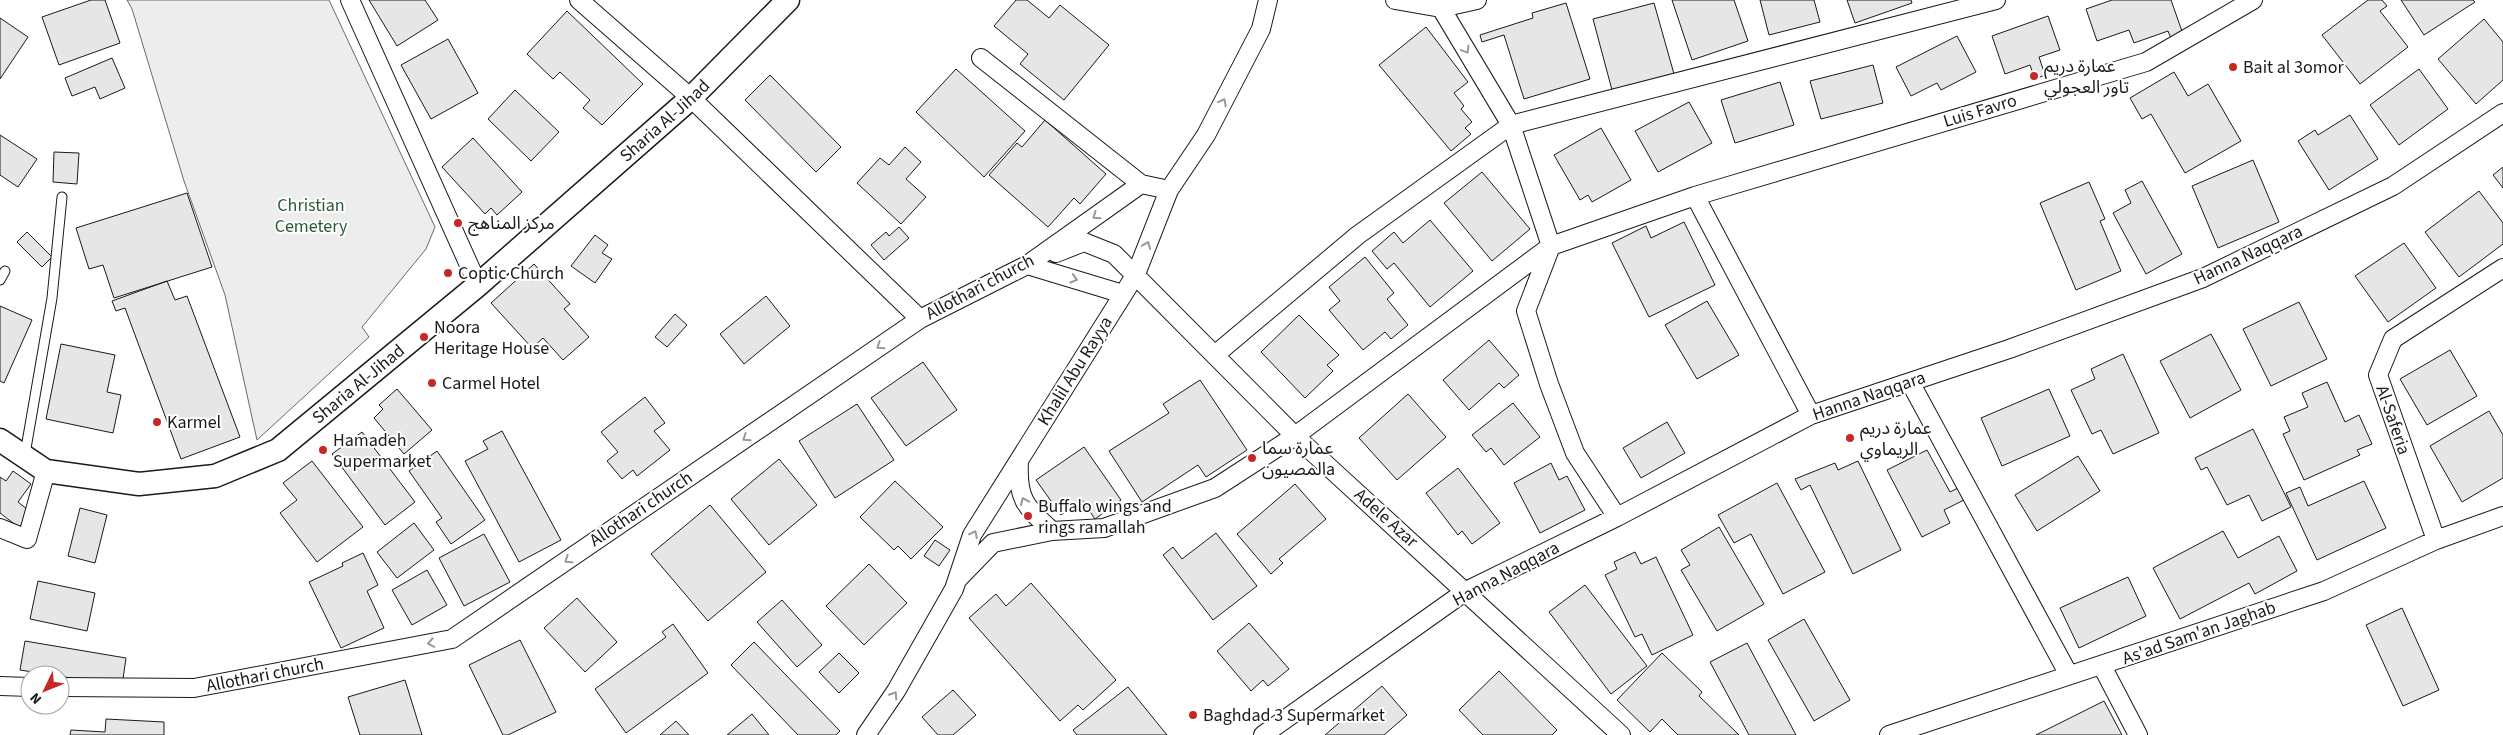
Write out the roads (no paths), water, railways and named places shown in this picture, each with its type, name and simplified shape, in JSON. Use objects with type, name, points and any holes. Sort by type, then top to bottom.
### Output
[{"type":"street","points":[[350,0],[478,285]]},
{"type":"street","points":[[579,0],[691,98],[920,319]]},
{"type":"street","name":"Sharia Al-Jihad","points":[[0,440],[46,471],[139,484],[215,476],[278,450],[478,285],[691,98],[788,0]]},
{"type":"street","name":"Khalil Abu Rayya","points":[[866,735],[896,691],[954,589],[972,535],[1136,274],[1170,190],[1206,136],[1261,29],[1268,0]]},
{"type":"street","points":[[1395,0],[1441,8],[1477,0]]},
{"type":"street","points":[[1216,354],[1358,236],[1511,125],[1996,0]]},
{"type":"street","name":"Luis Favro","points":[[958,579],[994,543],[1052,531],[1104,528],[1214,488],[1295,436],[1551,246],[1695,196],[2146,62],[2253,0]]},
{"type":"street","points":[[1441,8],[1511,125],[1551,246],[1526,311],[1549,384],[1575,453],[1617,517]]},
{"type":"street","points":[[981,58],[1141,184],[1170,190]]},
{"type":"street","name":"Hanna Naqqara","points":[[1263,735],[1466,591],[1617,517],[1811,415],[2009,349],[2203,278],[2393,186],[2503,113]]},
{"type":"street","name":"Allothari church","points":[[70,687],[194,688],[452,639],[920,319],[1027,265],[1141,184]]},
{"type":"street","points":[[1695,196],[1811,415]]},
{"type":"street","name":"Adele Azar","points":[[1027,265],[1084,242],[1114,254],[1216,354],[1295,436],[1621,735]]},
{"type":"street","points":[[1027,265],[1123,294]]},
{"type":"street","name":"Al-Saferia","points":[[2436,540],[2378,375],[2393,339],[2503,268]]},
{"type":"street","points":[[1910,382],[2069,675]]},
{"type":"street","points":[[1019,460],[1018,485],[1028,509],[1052,531]]},
{"type":"street","points":[[0,528],[27,539],[46,471]]},
{"type":"street","name":"As'ad Sam'an Jaghab","points":[[1889,735],[2324,591],[2436,540],[2503,516]]},
{"type":"street","points":[[2102,666],[2138,735]]},
{"type":"street","points":[[0,686],[20,687]]},
{"type":"lane","points":[[25,457],[52,298],[62,197]]},
{"type":"lane","points":[[0,280],[5,271]]},
{"type":"place","name":"Bait al 3omor","points":[[2233,67]]},
{"type":"place","name":"عمارة دريم تاور العجولي","points":[[2034,76]]},
{"type":"place","name":"مركز المناهج","points":[[458,223]]},
{"type":"place","name":"Coptic Church","points":[[448,273]]},
{"type":"place","name":"Noora Heritage House","points":[[424,337]]},
{"type":"place","name":"Carmel Hotel","points":[[432,383]]},
{"type":"place","name":"Karmel","points":[[157,422]]},
{"type":"place","name":"عمارة دريم الريماوي","points":[[1850,438]]},
{"type":"place","name":"Hamadeh Supermarket","points":[[323,450]]},
{"type":"place","name":"عمارة سما المصيونa","points":[[1252,458]]},
{"type":"place","name":"Buffalo wings and rings ramallah","points":[[1028,516]]},
{"type":"place","name":"Baghdad 3 Supermarket","points":[[1193,715]]},
{"type":"park label","name":"Christian Cemetery","points":[[311,215]]}]
